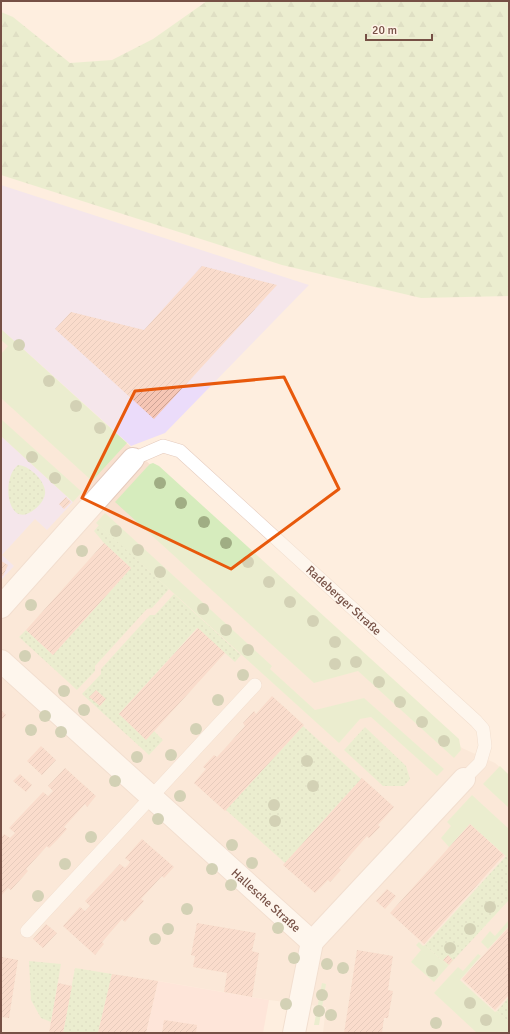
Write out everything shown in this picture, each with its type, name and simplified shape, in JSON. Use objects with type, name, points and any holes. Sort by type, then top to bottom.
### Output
[{"type":"street","name":"Radeberger Straße","points":[[1,607],[133,459]]},
{"type":"street","name":"Hallesche Straße","points":[[1,661],[312,942]]},
{"type":"street","name":"Radeberger Straße","points":[[312,942],[464,779]]},
{"type":"street","points":[[294,1033],[312,942]]},
{"type":"lane","name":"Radeberger Straße","points":[[133,459],[163,446],[180,451],[476,721],[483,729],[485,746],[480,763],[464,779]]},
{"type":"lane","points":[[27,931],[255,685]]},
{"type":"highlighted area","points":[[284,377],[339,489],[231,569],[82,498],[135,391]]},
{"type":"shaded area","points":[[1,185],[309,285],[165,433],[131,446],[1,329]]},
{"type":"shaded area","points":[[1,329],[462,748],[495,763],[509,775],[509,1033],[323,1033],[326,1007],[269,1000],[159,981],[146,1033],[1,1033]]},
{"type":"shaded area","points":[[1,436],[73,502],[47,530],[35,519],[2,555],[14,566],[1,580]]},
{"type":"shaded area","points":[[158,981],[269,1000],[263,1033],[146,1033]]},
{"type":"green space","points":[[207,1],[509,1],[509,296],[421,298],[282,265],[1,175],[1,12],[13,17],[70,63],[112,60],[153,39]]},
{"type":"green space","points":[[1,329],[127,443],[92,481],[1,398],[1,354],[8,346],[1,340]]},
{"type":"green space","points":[[1,419],[82,492],[73,502],[1,436]]},
{"type":"green space","points":[[153,463],[159,466],[459,739],[461,750],[454,758],[358,671],[314,683],[115,502],[147,467]]},
{"type":"green space","points":[[18,465],[32,471],[43,484],[45,489],[45,494],[39,506],[26,514],[18,514],[13,509],[8,491],[12,472]]},
{"type":"green space","points":[[105,513],[272,666],[270,669],[315,710],[364,698],[444,769],[437,776],[371,717],[360,719],[339,743],[96,523]]},
{"type":"green space","points":[[99,525],[169,589],[152,608],[145,611],[95,666],[95,671],[77,690],[19,637],[26,630],[53,655],[131,568],[104,543],[94,531]]},
{"type":"green space","points":[[174,594],[241,655],[235,662],[197,628],[119,714],[146,739],[154,731],[163,740],[149,755],[82,694],[101,674],[101,669],[150,615],[155,615]]},
{"type":"green space","points":[[303,726],[361,779],[285,863],[226,810]]},
{"type":"green space","points":[[365,727],[406,766],[410,779],[404,786],[383,786],[344,750]]},
{"type":"green space","points":[[500,766],[509,775],[509,808],[483,784]]},
{"type":"green space","points":[[472,795],[509,829],[509,859],[470,824],[449,847],[441,838],[451,826],[447,822]]},
{"type":"green space","points":[[506,856],[509,859],[509,900],[448,966],[425,945]]},
{"type":"green space","points":[[509,920],[509,926],[488,949],[481,942],[490,931],[495,936]]},
{"type":"green space","points":[[419,942],[423,946],[425,945],[448,966],[434,982],[411,962],[421,950],[416,945]]},
{"type":"green space","points":[[478,954],[481,956],[460,980],[495,1012],[497,1011],[509,1022],[509,1033],[477,1033],[434,993],[458,967],[463,971]]},
{"type":"green space","points":[[29,961],[61,964],[51,1022],[41,1018],[31,1000]]},
{"type":"green space","points":[[75,968],[112,974],[98,1033],[63,1033]]},
{"type":"green space","points":[[322,983],[326,984],[319,1025],[314,1025]]},
{"type":"green space","points":[[509,997],[509,1022],[497,1011]]},
{"type":"building","points":[[202,266],[277,285],[154,419],[55,329],[71,312],[144,330]]},
{"type":"building","points":[[66,497],[71,502],[64,509],[59,504]]},
{"type":"building","points":[[104,543],[131,568],[53,655],[26,630]]},
{"type":"building","points":[[1,561],[8,565],[3,576],[1,575]]},
{"type":"building","points":[[198,628],[225,653],[146,740],[119,714]]},
{"type":"building","points":[[96,690],[106,699],[100,706],[89,697]]},
{"type":"building","points":[[272,696],[304,725],[225,811],[194,783],[206,769],[203,767],[214,755],[217,757],[245,726],[243,723],[254,711],[256,714]]},
{"type":"building","points":[[1,710],[6,715],[1,721]]},
{"type":"building","points":[[41,746],[56,760],[42,775],[27,761]]},
{"type":"building","points":[[65,768],[96,796],[87,807],[85,804],[64,827],[67,829],[58,839],[49,848],[47,846],[26,869],[28,871],[11,890],[8,888],[1,896],[1,838],[4,834],[10,838],[15,833],[9,828],[43,792],[48,796],[53,791],[48,786]]},
{"type":"building","points":[[20,774],[32,785],[26,792],[13,781]]},
{"type":"building","points":[[362,778],[394,807],[378,825],[380,827],[369,838],[367,836],[339,868],[341,870],[330,882],[328,880],[315,893],[283,865]]},
{"type":"building","points":[[470,824],[504,855],[424,944],[390,913]]},
{"type":"building","points":[[142,839],[174,867],[164,878],[162,876],[141,899],[144,901],[125,922],[122,919],[102,942],[104,944],[95,955],[63,926],[80,907],[85,911],[90,906],[85,901],[120,864],[125,868],[128,865],[130,862],[125,858]]},
{"type":"building","points":[[387,889],[396,896],[385,909],[376,901]]},
{"type":"building","points":[[197,923],[256,933],[252,951],[259,953],[252,997],[224,992],[227,973],[193,967],[195,956],[191,955]]},
{"type":"building","points":[[46,924],[57,933],[43,948],[33,939]]},
{"type":"building","points":[[509,927],[509,995],[495,1010],[462,979]]},
{"type":"building","points":[[357,950],[393,956],[388,990],[393,991],[388,1018],[384,1018],[382,1033],[344,1033]]},
{"type":"building","points":[[448,955],[453,960],[449,965],[443,960]]},
{"type":"building","points":[[2,957],[18,960],[9,1018],[1,1017]]},
{"type":"building","points":[[112,974],[158,981],[146,1033],[98,1033]]},
{"type":"building","points":[[58,983],[72,986],[63,1033],[49,1033]]},
{"type":"building","points":[[164,1020],[197,1025],[196,1033],[162,1033]]}]
